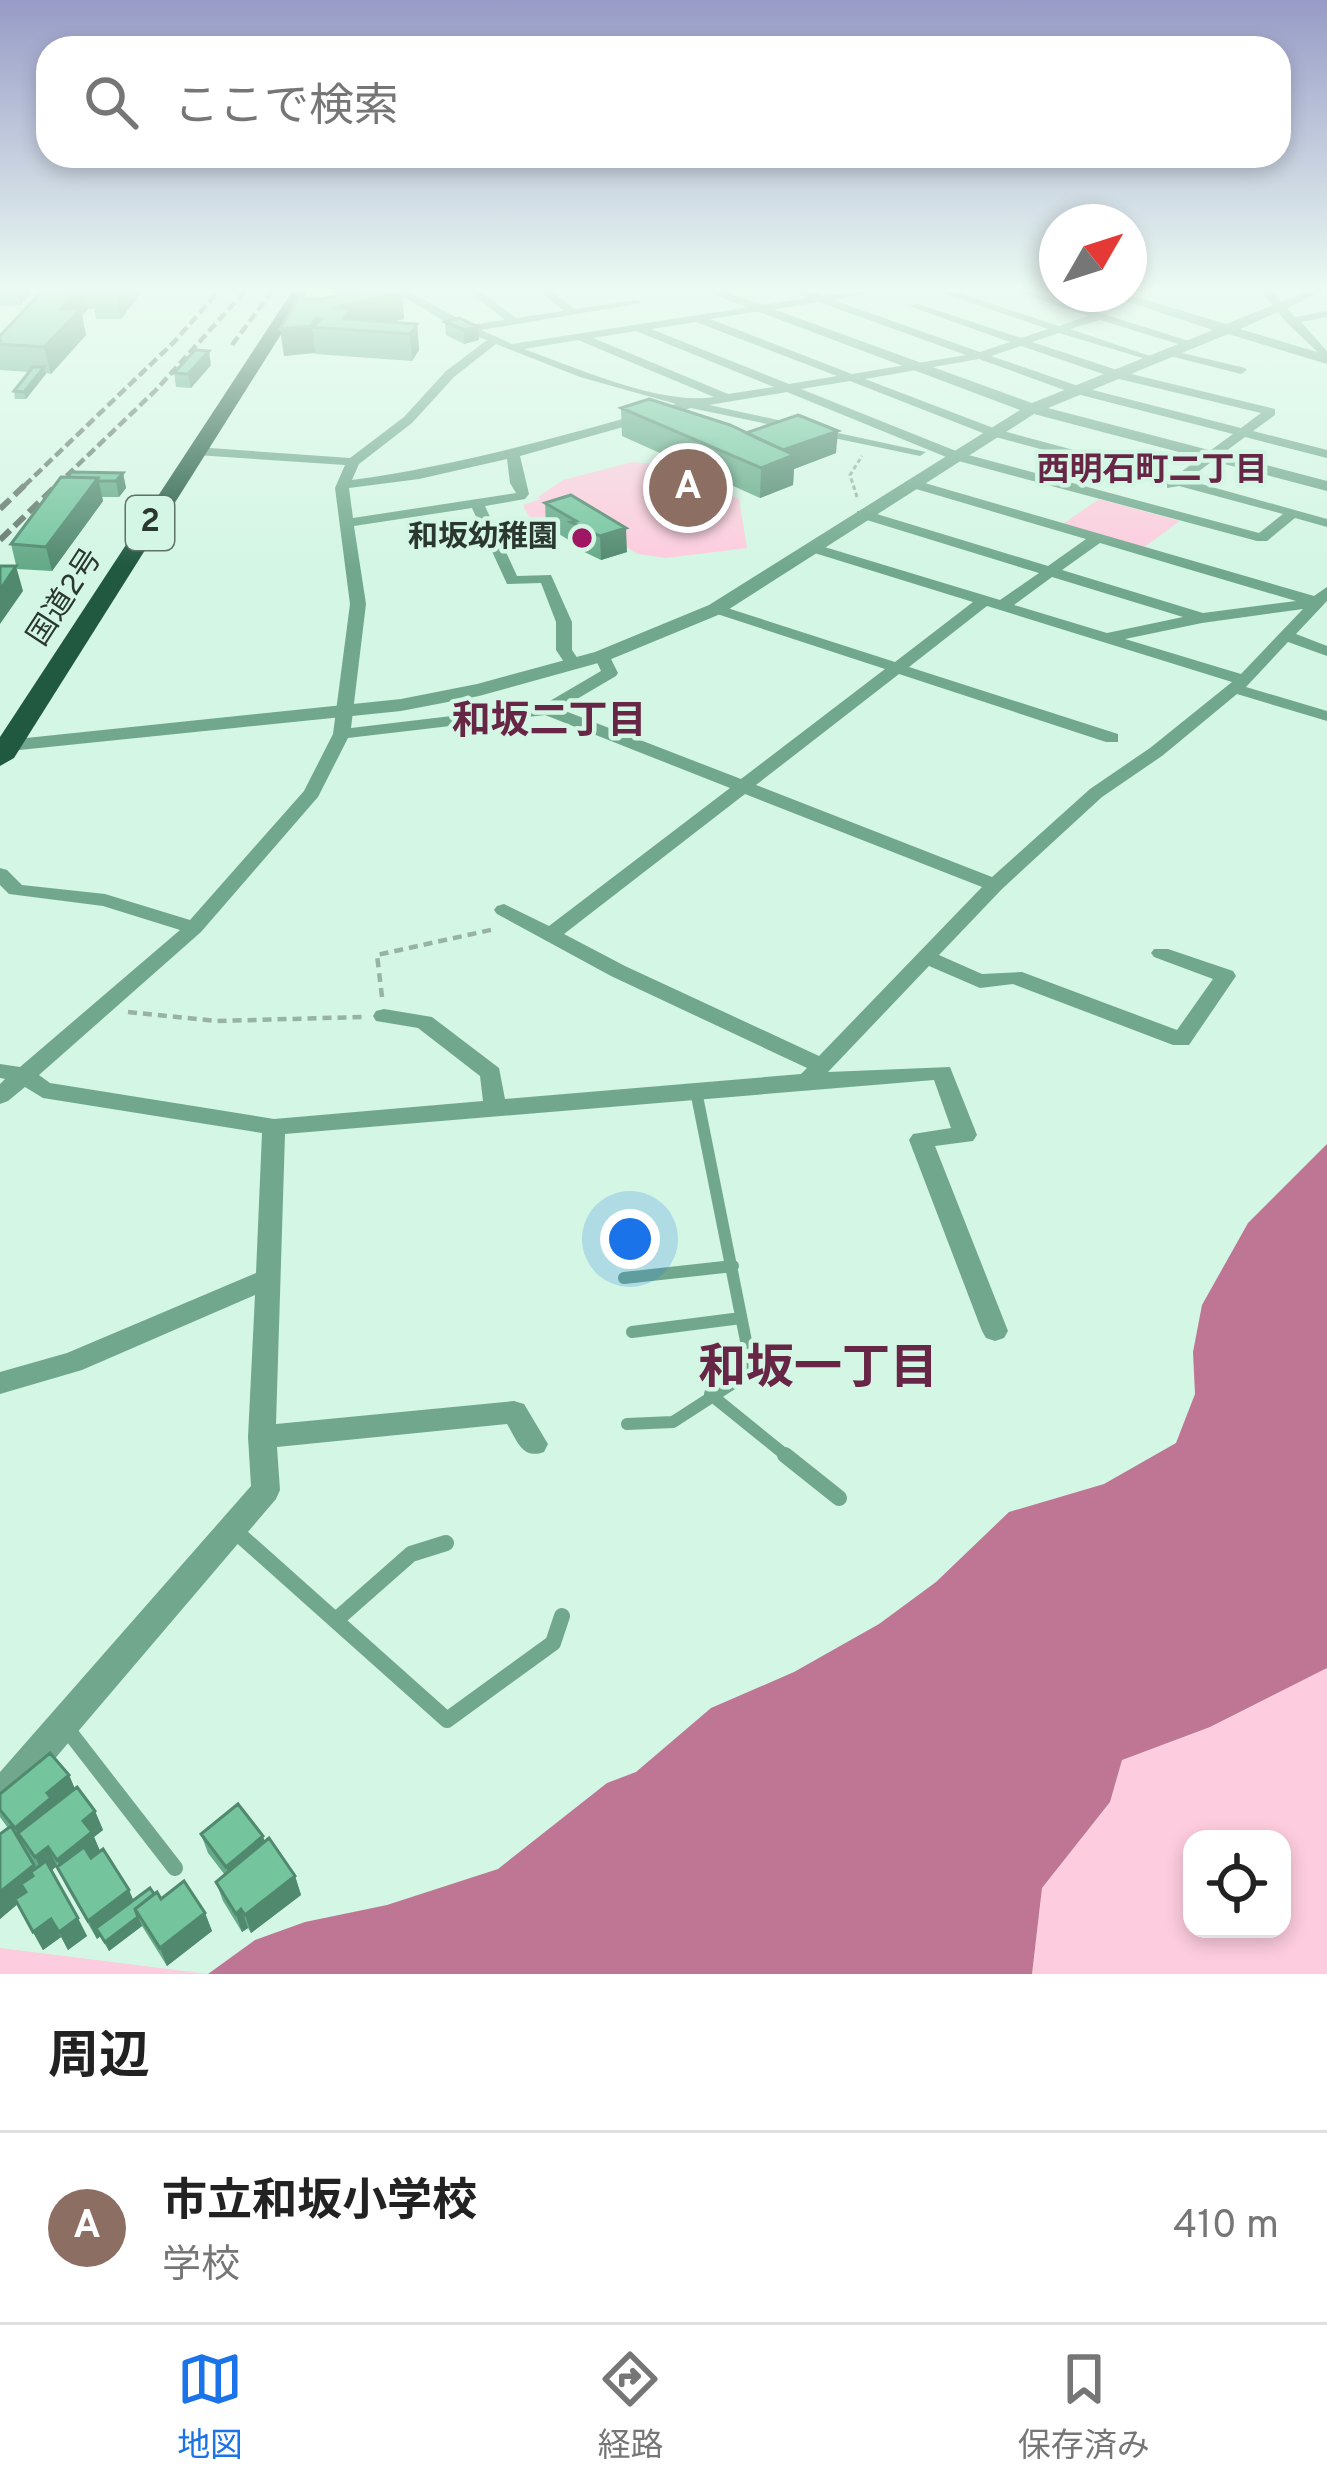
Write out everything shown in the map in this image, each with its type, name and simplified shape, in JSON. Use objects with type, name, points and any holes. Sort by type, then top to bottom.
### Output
[{"type":"highway","name":"国道2号","points":[[2,751],[241,382]]},
{"type":"street","points":[[0,1096],[194,928],[311,793],[343,723],[358,604],[344,485],[353,462],[408,420],[443,382]]},
{"type":"street","points":[[627,382],[774,423],[956,456]]},
{"type":"street","points":[[688,382],[729,399]]},
{"type":"street","points":[[771,382],[956,456],[1262,538],[1293,513]]},
{"type":"street","points":[[344,485],[419,475],[700,404],[827,382]]},
{"type":"street","points":[[862,382],[992,432],[1327,523]]},
{"type":"street","points":[[959,382],[1032,409],[1327,486]]},
{"type":"street","points":[[1054,382],[1327,454]]},
{"type":"street","points":[[343,723],[574,665],[716,609],[992,432],[1032,409],[1099,382]]},
{"type":"street","points":[[1142,506],[1271,412],[1148,382]]},
{"type":"street","points":[[774,423],[841,410]]},
{"type":"street","points":[[196,451],[353,462]]},
{"type":"street","points":[[347,524],[520,496],[524,491],[517,483],[513,454]]},
{"type":"street","points":[[911,483],[1322,597]]},
{"type":"street","points":[[1082,505],[1096,495]]},
{"type":"street","points":[[477,504],[512,581],[546,578],[564,622],[564,650],[574,665]]},
{"type":"street","points":[[869,510],[1202,618]]},
{"type":"street","points":[[1053,525],[1067,515]]},
{"type":"street","points":[[1001,607],[1097,538]]},
{"type":"street","points":[[813,548],[1325,713]]},
{"type":"street","points":[[1102,638],[1322,597]]},
{"type":"street","points":[[814,1074],[995,885],[1096,793],[1156,752],[1238,684],[1289,637],[1322,597]]},
{"type":"street","points":[[551,934],[983,602]]},
{"type":"street","points":[[716,609],[1112,738]]},
{"type":"street","points":[[1289,637],[1327,651]]},
{"type":"street","points":[[547,710],[610,673],[602,656]]},
{"type":"street","points":[[2,751],[547,710],[995,885]]},
{"type":"street","points":[[0,874],[16,890],[105,900],[194,928]]},
{"type":"street","points":[[513,915],[814,1074]]},
{"type":"street","points":[[929,958],[980,980],[1015,977],[1180,1040],[1226,976],[1161,953]]},
{"type":"street","points":[[384,1016],[424,1022],[491,1073],[495,1108]]},
{"type":"street","points":[[0,1071],[25,1075],[43,1090],[274,1127],[696,1091],[814,1074],[942,1072],[964,1135],[921,1140],[995,1331]]},
{"type":"street","points":[[0,1797],[266,1490],[262,1437],[274,1127]]},
{"type":"street","points":[[0,1383],[73,1362],[267,1280]]},
{"type":"street","points":[[262,1437],[514,1412],[534,1444]]},
{"type":"lane","points":[[627,1424],[673,1422],[752,1371],[696,1091]]},
{"type":"lane","points":[[624,1278],[733,1265]]},
{"type":"lane","points":[[632,1332],[741,1318]]},
{"type":"lane","points":[[710,1394],[839,1498]]},
{"type":"lane","points":[[232,1528],[447,1720],[553,1643],[562,1616]]},
{"type":"lane","points":[[336,1620],[411,1554],[446,1544]]},
{"type":"lane","points":[[65,1726],[175,1868]]},
{"type":"path","points":[[869,510],[848,482],[850,468],[874,443]]},
{"type":"path","points":[[104,1009],[217,1021],[384,1016],[377,955],[513,915]]},
{"type":"shaded area","points":[[633,462],[661,465],[739,499],[747,548],[666,558],[638,554],[569,515],[533,525],[523,505],[540,499],[563,480]]},
{"type":"shaded area","points":[[1099,499],[1180,521],[1143,548],[1063,524]]},
{"type":"shaded area","points":[[1327,1144],[1327,1668],[1210,1727],[1122,1760],[1110,1802],[1042,1888],[1032,1974],[208,1974],[255,1940],[498,1869],[607,1783],[636,1772],[711,1708],[794,1672],[879,1624],[936,1582],[1009,1512],[1104,1484],[1176,1443],[1195,1394],[1193,1352],[1202,1305],[1248,1223]]},
{"type":"shaded area","points":[[1327,1668],[1327,1974],[1032,1974],[1042,1888],[1110,1802],[1122,1760],[1210,1727]]},
{"type":"shaded area","points":[[0,1948],[208,1974],[0,1974]]},
{"type":"building","points":[[21,382],[32,382],[24,392],[14,391]]},
{"type":"building","points":[[649,399],[730,425],[794,455],[761,468],[621,408]]},
{"type":"building","points":[[798,415],[838,431],[783,450],[746,433]]},
{"type":"building","points":[[71,472],[123,473],[116,481],[98,481],[68,477]]},
{"type":"building","points":[[61,477],[98,478],[46,547],[11,544]]},
{"type":"building","points":[[571,495],[626,528],[600,536],[545,503]]},
{"type":"building","points":[[0,566],[16,566],[0,590]]},
{"type":"building","points":[[50,1753],[69,1775],[47,1793],[51,1798],[15,1828],[0,1810],[0,1794]]},
{"type":"building","points":[[77,1787],[95,1811],[83,1821],[92,1832],[57,1860],[48,1847],[35,1857],[18,1833]]},
{"type":"building","points":[[238,1804],[263,1836],[226,1867],[201,1834]]},
{"type":"building","points":[[11,1826],[34,1865],[0,1892],[0,1834]]},
{"type":"building","points":[[269,1838],[295,1876],[245,1915],[241,1909],[236,1914],[216,1882]]},
{"type":"building","points":[[84,1847],[91,1858],[103,1849],[129,1890],[88,1921],[57,1867]]},
{"type":"building","points":[[46,1861],[78,1918],[59,1932],[51,1919],[33,1932],[15,1899],[26,1892],[21,1884]]},
{"type":"building","points":[[184,1881],[205,1913],[160,1948],[135,1909],[157,1892],[161,1899]]},
{"type":"building","points":[[150,1888],[154,1894],[135,1909],[138,1917],[105,1942],[96,1928]]},
{"type":"railway","points":[[24,486],[132,382]]},
{"type":"railway","points":[[56,486],[163,382]]},
{"type":"railway","points":[[0,509],[27,483]]},
{"type":"railway","points":[[0,540],[59,483]]},
{"type":"place","name":"市立和坂小学校","points":[[688,488]]},
{"type":"place","name":"和坂幼稚園","points":[[582,538]]},
{"type":"district","name":"西明石町二丁目","points":[[1152,472]]},
{"type":"district","name":"和坂二丁目","points":[[549,723]]},
{"type":"district","name":"和坂一丁目","points":[[818,1371]]}]
